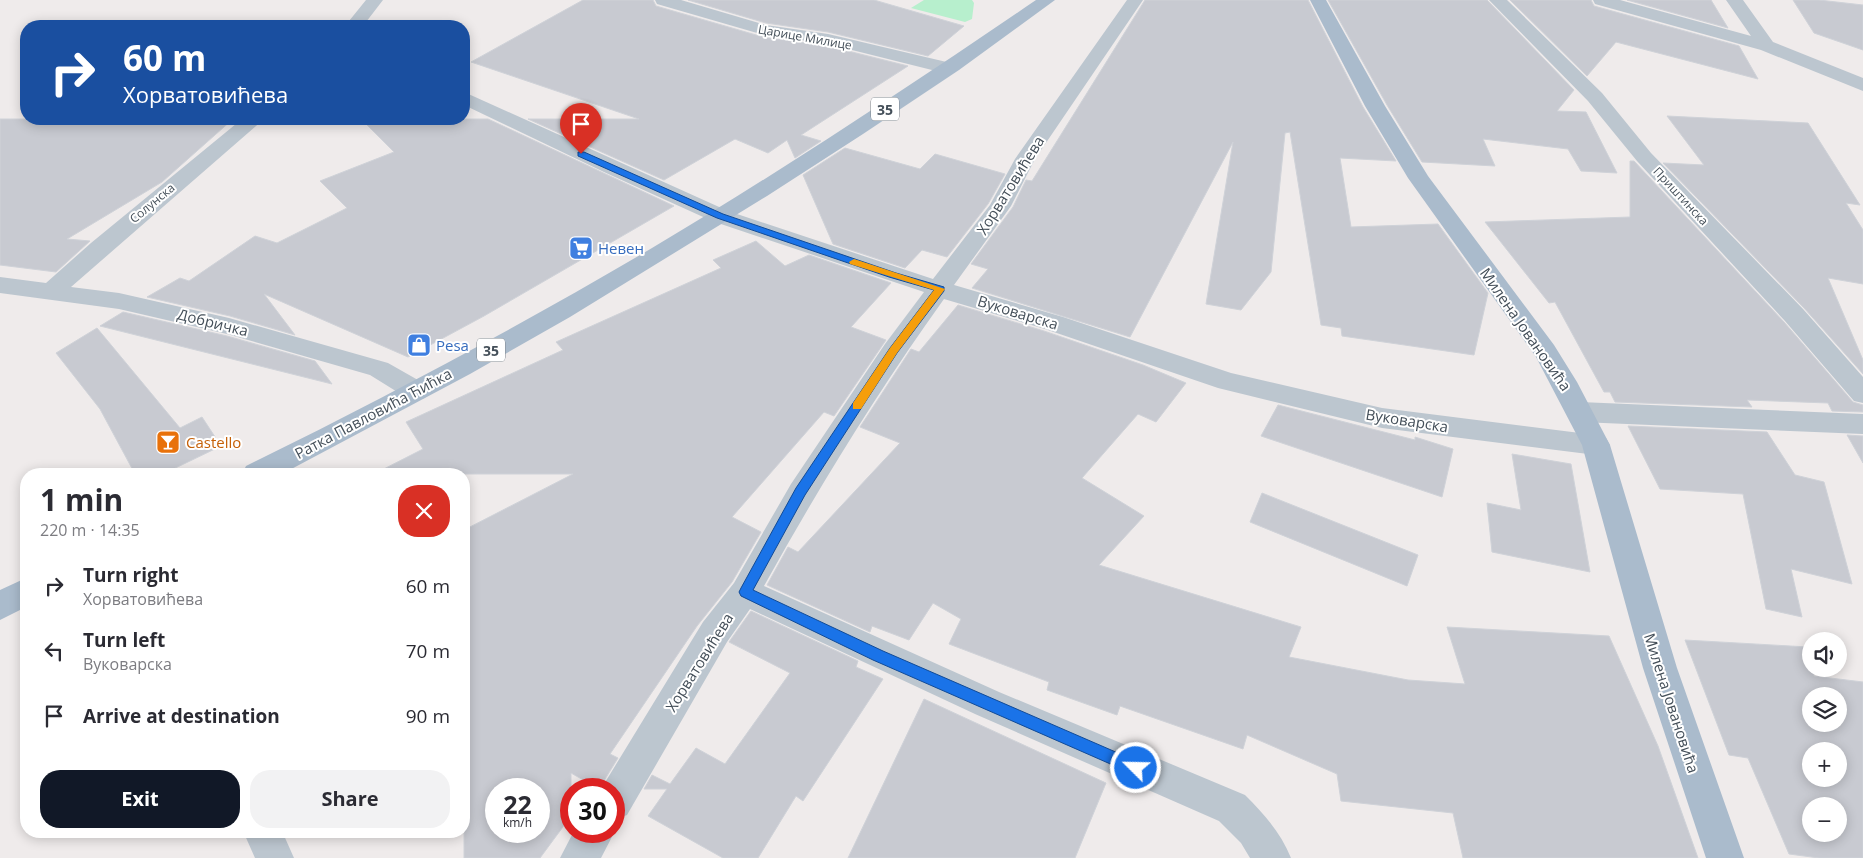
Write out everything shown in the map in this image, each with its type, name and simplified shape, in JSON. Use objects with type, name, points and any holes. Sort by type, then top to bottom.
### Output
[{"type":"main road","name":"Ратка Павловића Ћићка","points":[[268,468],[416,391],[693,234],[948,68],[1047,0]]},
{"type":"main road","name":"Милена Јовановића","points":[[1318,0],[1375,106],[1419,178],[1545,351],[1580,412],[1596,445],[1660,668],[1684,744],[1725,858]]},
{"type":"main road","points":[[0,606],[20,594]]},
{"type":"street","points":[[359,20],[375,0]]},
{"type":"street","name":"Царице Милице","points":[[663,0],[764,30],[828,39],[948,68]]},
{"type":"street","name":"Хорватовићева","points":[[625,783],[715,632],[745,592],[801,492],[894,350],[1000,206],[1024,159],[1135,0]]},
{"type":"street","name":"Приштинска","points":[[1497,0],[1595,97],[1644,157],[1794,316],[1863,394]]},
{"type":"street","points":[[1601,0],[1767,46],[1863,85]]},
{"type":"street","points":[[1734,0],[1767,46]]},
{"type":"street","name":"Вуковарска","points":[[470,101],[611,168],[720,216],[892,275],[1054,323],[1227,381],[1382,418],[1596,445]]},
{"type":"street","name":"Солунска","points":[[53,290],[99,248],[247,125]]},
{"type":"street","name":"Добричка","points":[[0,285],[53,290],[148,307],[315,349],[379,369],[416,391]]},
{"type":"street","points":[[1580,412],[1863,424]]},
{"type":"street","points":[[745,592],[887,659],[1232,808],[1254,830],[1272,858]]},
{"type":"street","points":[[265,838],[275,858]]},
{"type":"street","points":[[579,858],[588,843]]},
{"type":"green space","points":[[924,0],[972,0],[974,3],[972,19],[965,22],[911,8]]},
{"type":"building","points":[[583,0],[653,0],[656,6],[763,37],[828,46],[908,66],[801,135],[821,141],[795,158],[787,140],[768,153],[735,139],[664,180],[528,119],[639,119],[471,62]]},
{"type":"building","points":[[688,0],[874,0],[964,26],[928,56],[828,32],[766,23]]},
{"type":"building","points":[[1145,0],[1308,0],[1363,107],[1396,161],[1340,158],[1351,227],[1438,224],[1488,293],[1474,355],[1342,336],[1341,328],[1321,325],[1290,132],[1285,133],[1271,272],[1241,310],[1206,304],[1233,142],[1130,337],[972,288],[988,269],[971,264],[1013,207],[1026,180],[1032,181]]},
{"type":"building","points":[[1328,0],[1487,0],[1574,90],[1557,111],[1586,112],[1617,173],[1581,171],[1568,149],[1483,139],[1495,166],[1422,162],[1387,105]]},
{"type":"building","points":[[1510,0],[1591,0],[1594,6],[1739,46],[1758,79],[1616,42],[1587,76]]},
{"type":"building","points":[[1627,0],[1711,0],[1728,28]]},
{"type":"building","points":[[1793,0],[1819,0],[1863,5],[1863,50],[1814,33]]},
{"type":"building","points":[[1667,116],[1808,123],[1860,205],[1846,203],[1863,230],[1863,284],[1828,278],[1863,360],[1863,374],[1804,308],[1663,163],[1704,165]]},
{"type":"building","points":[[0,119],[20,119],[20,125],[226,125],[162,182],[67,239],[90,241],[56,272],[0,265]]},
{"type":"building","points":[[470,119],[488,119],[674,206],[484,316],[408,357],[264,294],[295,335],[230,316],[147,297],[180,278],[189,281],[255,236],[277,243],[347,208],[320,181],[394,152],[367,125],[470,125]]},
{"type":"building","points":[[845,148],[920,169],[935,154],[1005,174],[988,204],[947,257],[922,250],[905,268],[833,244],[803,175]]},
{"type":"building","points":[[1630,161],[1634,161],[1784,322],[1853,402],[1863,405],[1863,412],[1832,411],[1828,403],[1747,400],[1752,407],[1615,402],[1610,392],[1604,392],[1555,302],[1549,303],[1485,222],[1630,217]]},
{"type":"building","points":[[756,241],[785,266],[809,255],[891,283],[851,327],[886,340],[834,416],[824,412],[732,517],[761,532],[732,582],[697,626],[610,754],[618,758],[606,778],[580,778],[571,773],[571,778],[560,778],[560,831],[540,858],[464,858],[464,838],[470,838],[470,527],[573,474],[470,474],[470,468],[386,468],[423,449],[406,422],[563,350],[556,342],[721,268],[713,260]]},
{"type":"building","points":[[958,305],[1044,331],[1143,365],[1186,383],[1156,422],[1138,414],[1082,478],[1144,516],[1099,565],[1301,627],[1289,657],[1408,680],[1465,684],[1447,627],[1609,636],[1658,746],[1698,858],[1463,858],[1453,813],[1341,801],[1337,774],[1247,735],[1243,749],[1120,706],[1117,715],[1047,690],[1049,682],[949,644],[961,619],[933,603],[909,640],[872,626],[870,632],[767,585],[788,547],[798,552],[900,443],[860,427],[911,349],[919,352]]},
{"type":"building","points":[[123,312],[227,336],[315,361],[332,384],[100,326]]},
{"type":"building","points":[[97,328],[180,428],[202,417],[221,446],[175,468],[132,468],[100,409],[56,353]]},
{"type":"building","points":[[1278,405],[1415,440],[1415,437],[1453,449],[1442,497],[1261,436]]},
{"type":"building","points":[[1628,426],[1767,432],[1795,475],[1824,482],[1852,584],[1791,569],[1802,617],[1766,609],[1743,494],[1660,489]]},
{"type":"building","points":[[1847,435],[1863,436],[1863,463]]},
{"type":"building","points":[[1512,454],[1571,464],[1590,572],[1492,552],[1487,503],[1521,510]]},
{"type":"building","points":[[1262,493],[1418,555],[1407,586],[1250,522]]},
{"type":"building","points":[[751,611],[858,661],[856,667],[883,679],[803,801],[796,796],[758,858],[723,858],[648,816],[667,789],[644,789],[652,775],[670,784],[696,748],[725,764],[790,673],[729,642]]},
{"type":"building","points":[[1685,640],[1802,647],[1802,677],[1822,677],[1863,682],[1863,858],[1819,858],[1789,854],[1748,758],[1729,755]]},
{"type":"building","points":[[924,699],[1106,783],[1075,858],[848,858]]},
{"type":"slow traffic","points":[[854,262],[940,289],[894,350],[857,406]]},
{"type":"place","name":"Невен","points":[[581,248]]},
{"type":"place","name":"Pesa","points":[[419,345]]},
{"type":"place","name":"Castello","points":[[168,442]]},
{"type":"route","points":[[581,154],[720,216],[892,275],[940,289],[894,350],[801,492],[745,592],[878,655],[1136,768]]}]
